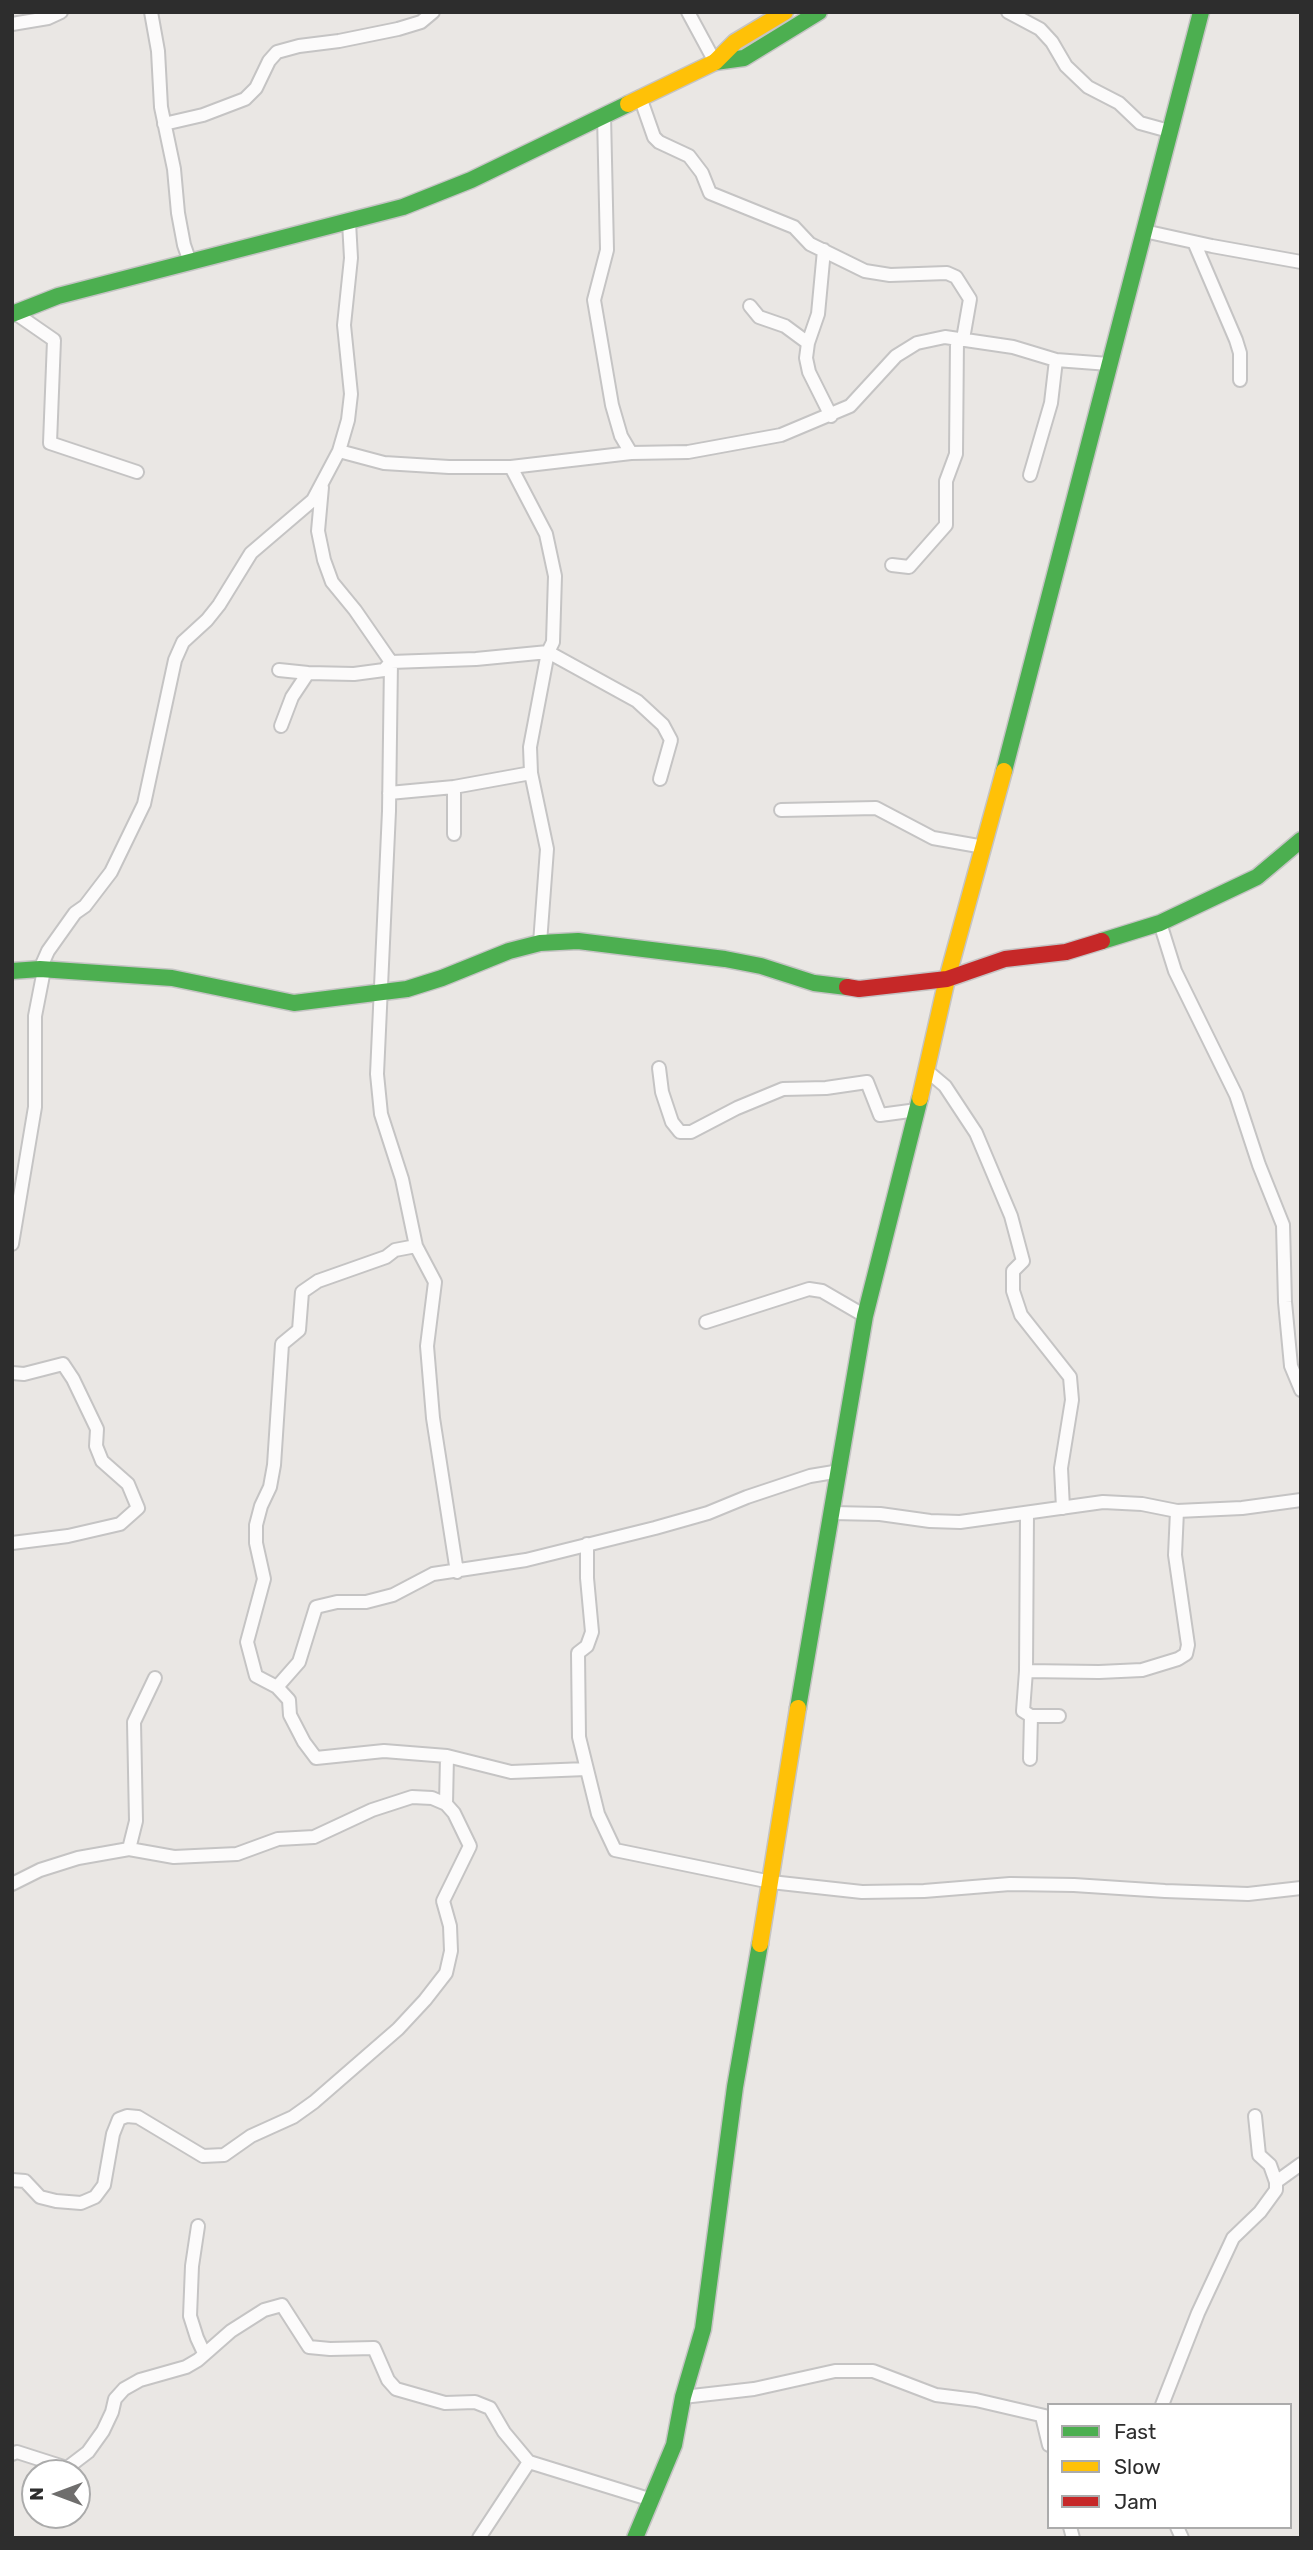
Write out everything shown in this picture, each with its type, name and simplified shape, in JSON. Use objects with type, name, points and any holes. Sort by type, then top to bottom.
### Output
[{"type":"main road","points":[[715,62],[735,42],[785,12]]},
{"type":"main road","points":[[14,314],[58,296],[403,207],[471,180],[715,62],[744,58],[819,12]]},
{"type":"main road","points":[[635,2538],[674,2445],[683,2397],[703,2329],[735,2087],[865,1316],[947,979],[984,847],[1201,12]]},
{"type":"main road","points":[[12,971],[42,970],[172,978],[294,1003],[407,989],[509,951],[540,943],[578,941],[725,959],[761,966],[814,983],[859,989],[947,979],[1005,959],[1066,952],[1160,923],[1257,877],[1301,840]]},
{"type":"street","points":[[12,24],[48,18],[61,12]]},
{"type":"street","points":[[151,12],[158,51],[160,107],[174,169],[182,234],[190,261]]},
{"type":"street","points":[[164,124],[223,109],[245,99],[256,88],[269,61],[277,52],[398,29],[421,22],[433,12]]},
{"type":"street","points":[[688,12],[715,62]]},
{"type":"street","points":[[1008,12],[1040,29],[1052,42],[1066,66],[1088,87],[1119,103],[1140,122],[1169,131]]},
{"type":"street","points":[[640,97],[654,137],[689,156],[702,173],[710,193],[794,227],[810,244],[865,271],[890,275],[947,272],[956,277],[970,299],[960,339],[956,454],[946,481],[946,524],[909,567],[892,565]]},
{"type":"street","points":[[604,115],[607,250],[594,300],[612,405],[621,436],[631,453]]},
{"type":"street","points":[[12,1244],[35,1107],[36,1016],[42,970],[48,951],[75,913],[85,906],[111,872],[144,804],[175,660],[183,642],[219,606],[251,553],[313,500],[340,451],[351,394],[344,325],[351,258],[349,222]]},
{"type":"street","points":[[1144,231],[1301,262]]},
{"type":"street","points":[[1194,242],[1236,340],[1240,353],[1240,380]]},
{"type":"street","points":[[824,250],[818,314],[806,358],[809,372],[831,415]]},
{"type":"street","points":[[750,306],[759,317],[785,326],[808,344]]},
{"type":"street","points":[[14,314],[54,340],[50,443],[137,472]]},
{"type":"street","points":[[340,451],[384,463],[511,467],[631,453],[688,452],[781,435],[850,406],[896,356],[917,343],[945,337],[1013,347],[1056,359],[1109,364]]},
{"type":"street","points":[[1030,475],[1051,403],[1056,359]]},
{"type":"street","points":[[511,467],[546,534],[555,576],[553,642],[548,652],[530,747],[531,773],[547,849],[540,943]]},
{"type":"street","points":[[323,483],[318,531],[332,582],[391,662],[389,793],[377,1074],[382,1114],[402,1179],[416,1247],[435,1282],[427,1346],[433,1418],[457,1572]]},
{"type":"street","points":[[279,670],[354,674],[384,670],[391,662],[476,659],[548,652],[637,701],[663,724],[671,740],[660,779]]},
{"type":"street","points":[[281,726],[292,697],[308,673]]},
{"type":"street","points":[[389,793],[454,787],[531,773]]},
{"type":"street","points":[[454,787],[454,834]]},
{"type":"street","points":[[781,810],[876,807],[933,838],[984,847]]},
{"type":"street","points":[[1160,923],[1175,971],[1236,1095],[1258,1165],[1283,1225],[1285,1302],[1291,1366],[1301,1390]]},
{"type":"street","points":[[659,1068],[662,1092],[672,1122],[680,1132],[691,1132],[737,1108],[783,1089],[826,1088],[867,1082],[880,1115],[917,1110]]},
{"type":"street","points":[[926,1070],[945,1086],[976,1133],[1011,1216],[1023,1261],[1013,1271],[1013,1292],[1021,1315],[1038,1340],[1070,1377],[1072,1400],[1061,1468],[1063,1507]]},
{"type":"street","points":[[416,1247],[395,1250],[386,1257],[318,1281],[302,1292],[299,1330],[282,1344],[274,1465],[270,1487],[256,1525],[256,1543],[264,1579],[247,1642],[256,1676],[277,1688],[289,1700],[290,1714],[304,1742],[316,1758],[384,1751],[447,1756],[511,1772],[586,1769]]},
{"type":"street","points":[[706,1322],[809,1289],[822,1291],[865,1316]]},
{"type":"street","points":[[12,1373],[24,1374],[63,1364],[97,1429],[96,1447],[102,1461],[128,1484],[138,1508],[120,1524],[68,1536],[12,1543]]},
{"type":"street","points":[[277,1688],[299,1662],[316,1607],[337,1602],[366,1602],[393,1595],[433,1574],[526,1560],[708,1513],[810,1476],[840,1471]]},
{"type":"street","points":[[832,1513],[880,1514],[960,1522],[1103,1502],[1142,1504],[1177,1511],[1242,1508],[1301,1500]]},
{"type":"street","points":[[1026,1671],[1142,1670],[1186,1654],[1188,1645],[1175,1555],[1177,1511]]},
{"type":"street","points":[[1027,1513],[1026,1671],[1023,1711],[1031,1716],[1059,1716]]},
{"type":"street","points":[[587,1544],[592,1632],[587,1646],[578,1653],[579,1737],[598,1814],[615,1850],[771,1882],[862,1892],[924,1891],[1010,1884],[1248,1894],[1301,1888]]},
{"type":"street","points":[[128,1849],[136,1821],[134,1722],[155,1678]]},
{"type":"street","points":[[1031,1716],[1031,1759]]},
{"type":"street","points":[[446,1804],[447,1756]]},
{"type":"street","points":[[12,1884],[40,1870],[78,1858],[128,1849],[174,1857],[237,1854],[278,1839],[314,1837],[372,1810],[412,1797],[432,1798],[446,1804],[454,1813],[470,1846],[443,1900],[450,1926],[451,1951],[446,1973],[398,2029],[314,2102],[293,2117],[251,2136],[225,2155],[203,2156],[138,2117],[127,2116],[119,2119],[113,2134],[104,2185],[95,2197],[82,2203],[40,2197],[25,2181],[12,2180]]},
{"type":"street","points":[[1163,2403],[1198,2313],[1233,2238],[1260,2212],[1276,2190],[1270,2165],[1259,2155],[1255,2116]]},
{"type":"street","points":[[1276,2182],[1301,2164]]},
{"type":"street","points":[[198,2226],[191,2276],[190,2316],[204,2353]]},
{"type":"street","points":[[12,2454],[17,2452],[67,2468],[88,2452],[103,2431],[115,2399],[124,2389],[140,2380],[186,2367],[242,2324],[264,2310],[282,2305],[309,2347],[374,2348],[388,2380],[396,2389],[445,2403],[475,2402],[490,2408],[503,2432],[529,2462],[653,2500]]},
{"type":"street","points":[[683,2397],[754,2389],[835,2371],[873,2371],[936,2395],[976,2400],[1046,2416]]},
{"type":"street","points":[[479,2538],[529,2462]]},
{"type":"traffic: fast","points":[[715,62],[744,58],[819,12]]},
{"type":"traffic: fast","points":[[1004,771],[1201,12]]},
{"type":"traffic: fast","points":[[12,314],[58,296],[403,207],[471,180],[628,104]]},
{"type":"traffic: fast","points":[[1102,941],[1160,923],[1257,877],[1301,840]]},
{"type":"traffic: fast","points":[[12,971],[40,969],[172,978],[294,1003],[407,989],[509,951],[540,943],[578,941],[725,959],[761,966],[814,983],[847,987]]},
{"type":"traffic: fast","points":[[798,1708],[865,1316],[920,1098]]},
{"type":"traffic: fast","points":[[635,2538],[674,2445],[683,2397],[703,2329],[735,2087],[760,1944]]},
{"type":"traffic: slow","points":[[628,104],[715,62],[735,42],[785,12]]},
{"type":"traffic: slow","points":[[920,1098],[947,979],[1004,771]]},
{"type":"traffic: slow","points":[[760,1944],[798,1708]]},
{"type":"traffic: jam","points":[[847,987],[859,989],[947,979],[1005,959],[1066,952],[1102,941]]}]
